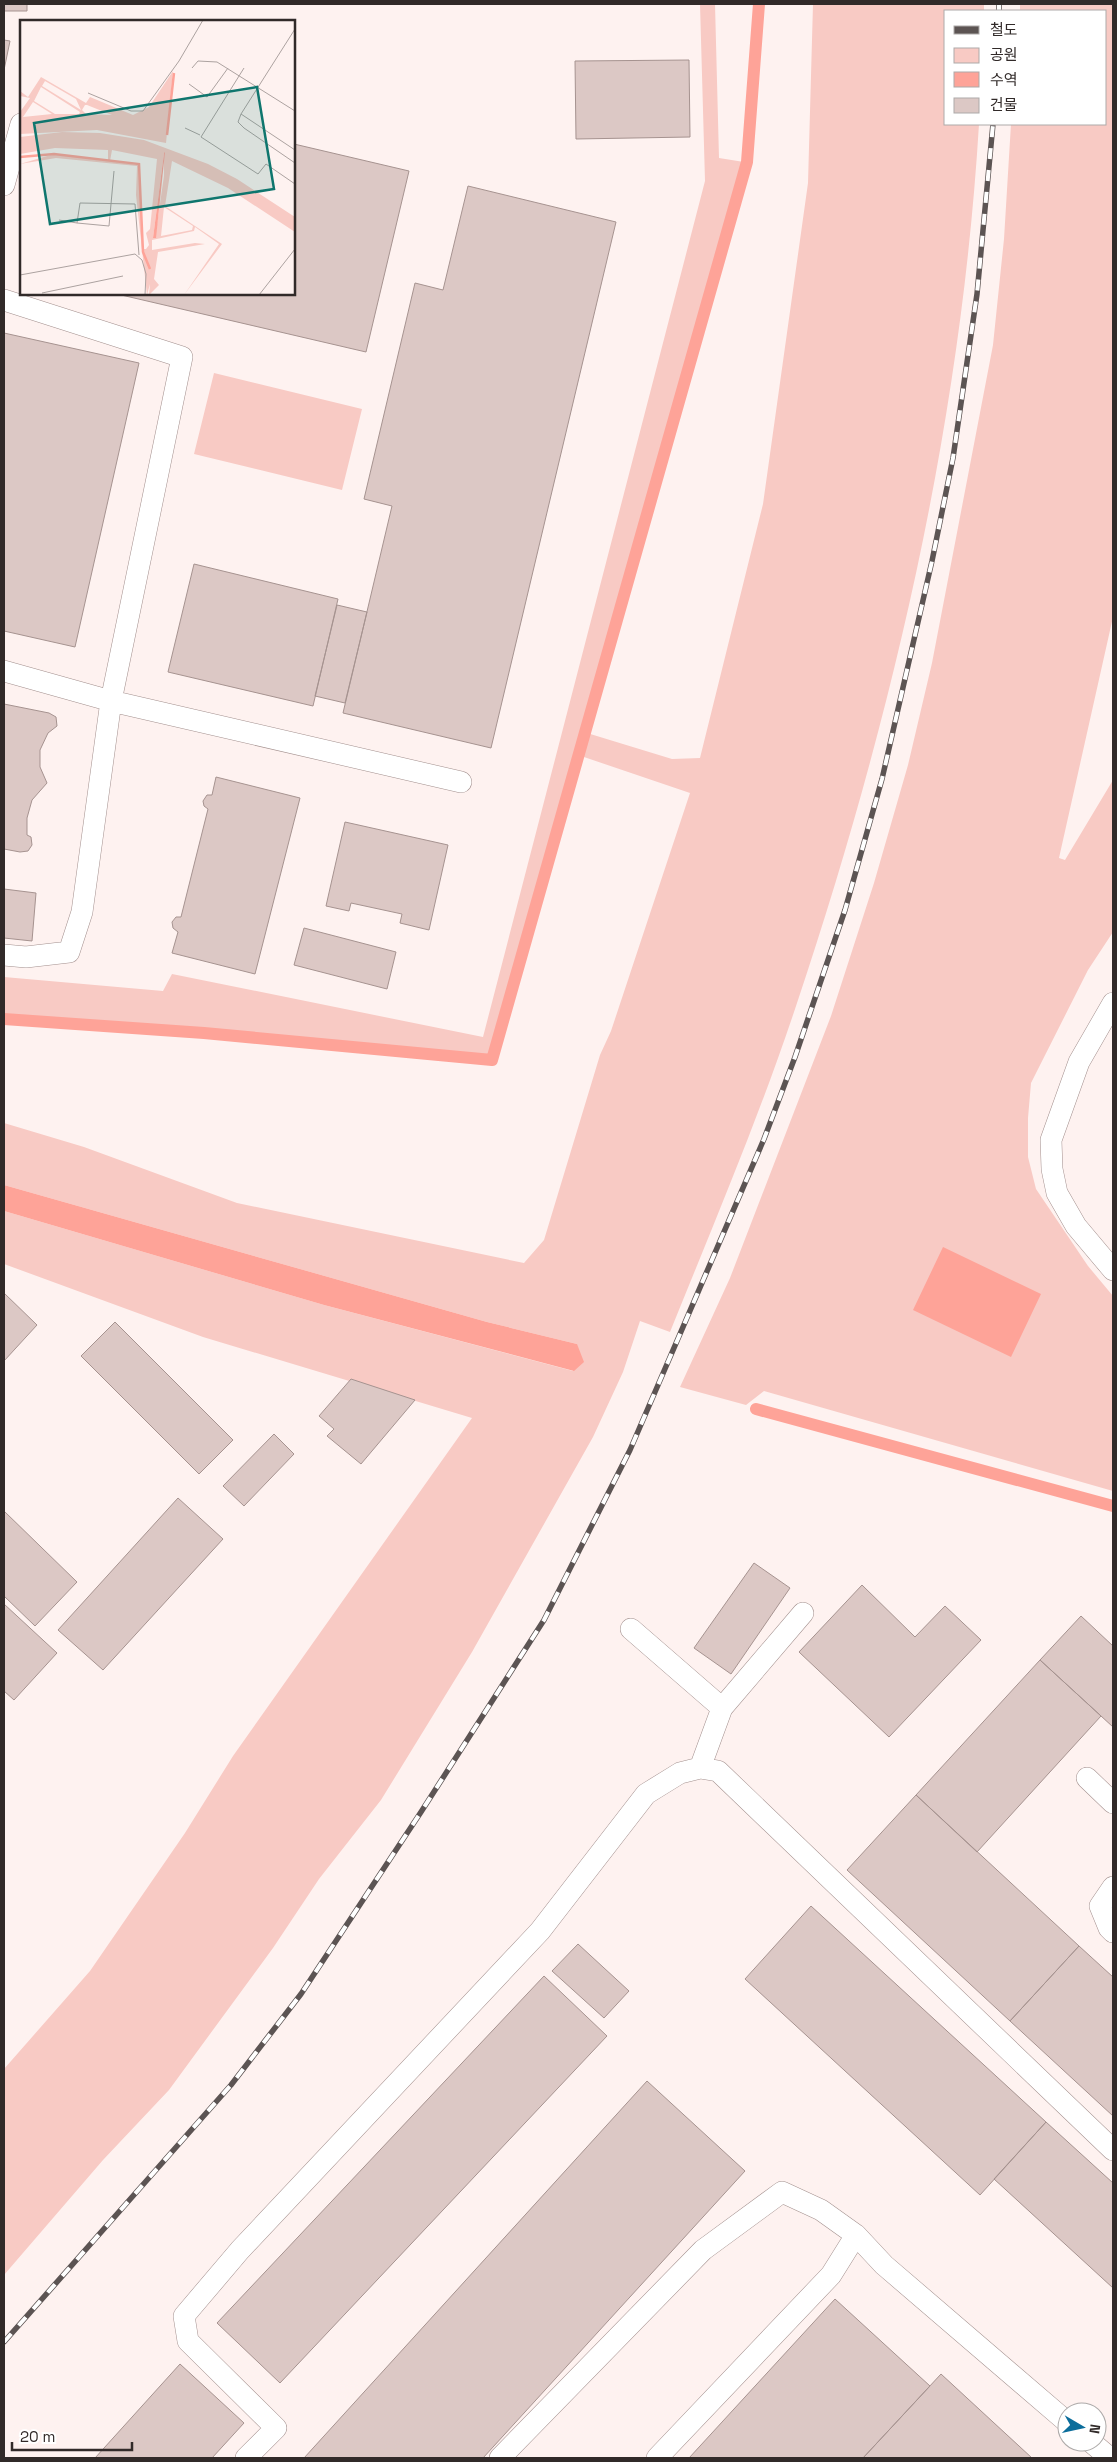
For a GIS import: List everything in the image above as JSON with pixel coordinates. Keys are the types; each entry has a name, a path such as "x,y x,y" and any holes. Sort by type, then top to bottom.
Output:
{"lane":[{"path":"4,185 20,128"},
{"path":"4,300 182,357 111,700 82,912 69,952 26,958 4,955"},
{"path":"4,670 111,700 461,782"},
{"path":"1113,1003 1079,1062 1051,1140 1052,1169 1057,1193 1076,1226 1113,1270"},
{"path":"700,1768 722,1708 803,1613"},
{"path":"631,1629 722,1708"},
{"path":"246,2458 276,2428 188,2342 184,2316 240,2250 540,1931 646,1794 680,1773 700,1768 718,1771 1113,2150"},
{"path":"1087,1778 1113,1803"},
{"path":"1113,1887 1100,1906 1109,1928 1113,1932"},
{"path":"500,2458 703,2250 782,2192 821,2210 856,2234 884,2265 1057,2413"},
{"path":"657,2458 831,2275 856,2234"}],"green space":[{"path":"700,4 715,4 719,158 744,162 490,1057 204,1030 4,1015 4,977 163,991 172,974 483,1037 705,181"},
{"path":"813,4 984,4 984,10 944,10 944,125 979,125 970,236 956,348 939,459 892,679 863,788 797,1003 768,1086 670,1332 640,1321 623,1372 593,1437 472,1652 381,1800 319,1879 273,1948 169,2090 103,2160 4,2275 4,2069 90,1971 185,1833 233,1756 472,1418 203,1337 4,1264 4,1211 324,1305 573,1371 577,1344 487,1322 4,1185 4,1123 84,1147 237,1203 524,1263 544,1240 600,1055 611,1031 690,793 581,756 587,733 672,759 700,758 763,504 808,183"},
{"path":"1020,4 1113,4 1113,617 1059,858 1065,860 1113,780 1113,932 1088,970 1031,1083 1028,1118 1028,1157 1036,1189 1088,1266 1113,1296 1113,1491 764,1391 746,1405 680,1387 730,1278 831,1016 874,883 908,765 932,663 993,345 1004,239 1011,125 1107,125 1107,10 1020,10"},
{"path":"214,373 362,409 342,490 194,454"}],"water":[{"path":"4,1185 487,1322 577,1344 584,1362 574,1371 324,1305 4,1211"},
{"path":"943,1247 1041,1294 1011,1357 913,1310"}],"building":[{"path":"4,4 27,4 27,11 4,11"},
{"path":"4,40 10,41 4,70"},
{"path":"689,60 690,137 576,139 575,61"},
{"path":"295,144 409,171 366,352 121,295 295,295"},
{"path":"468,186 616,222 491,748 343,713 392,506 364,499 415,283 443,290"},
{"path":"4,333 139,363 75,647 4,631"},
{"path":"194,564 338,599 313,706 168,672"},
{"path":"337,605 367,612 345,703 315,696"},
{"path":"4,704 49,713 56,717 57,726 48,733 40,750 40,767 47,783 32,800 27,818 27,835 31,837 32,845 28,851 20,852 4,849"},
{"path":"216,777 300,798 255,974 172,953 178,932 173,928 172,922 176,917 181,917 208,809 204,806 203,801 207,795 212,795"},
{"path":"345,822 448,845 429,930 400,923 402,914 351,903 349,911 326,906"},
{"path":"4,889 36,893 32,941 4,938"},
{"path":"304,928 396,952 387,989 294,965"},
{"path":"4,1293 37,1325 4,1361"},
{"path":"115,1322 233,1440 199,1474 81,1356"},
{"path":"351,1379 415,1400 361,1464 327,1436 334,1429 319,1416"},
{"path":"274,1434 294,1454 244,1506 223,1486"},
{"path":"178,1498 223,1539 103,1670 58,1630"},
{"path":"4,1511 77,1582 35,1626 4,1596"},
{"path":"754,1563 790,1588 731,1674 694,1648"},
{"path":"862,1585 915,1637 945,1606 981,1640 889,1737 799,1652"},
{"path":"4,1604 57,1653 14,1700 4,1691"},
{"path":"1081,1616 1113,1646 1113,1727 1040,1660"},
{"path":"1040,1660 1101,1716 977,1852 916,1795"},
{"path":"916,1795 1079,1946 1010,2021 847,1870"},
{"path":"811,1906 1046,2122 980,2195 745,1979"},
{"path":"578,1944 629,1991 604,2018 552,1971"},
{"path":"1079,1946 1113,1977 1113,2116 1010,2021"},
{"path":"544,1976 607,2036 280,2383 217,2323"},
{"path":"647,2081 745,2171 483,2458 304,2458"},
{"path":"1046,2122 1113,2183 1113,2288 994,2179"},
{"path":"835,2299 930,2386 863,2458 689,2458"},
{"path":"180,2364 244,2423 212,2458 95,2458"},
{"path":"941,2374 1032,2458 863,2458"}],"waterway":[{"path":"4,1019 204,1033 492,1060 747,162 759,4"},
{"path":"756,1409 1113,1506"}],"railway":[{"path":"999,4 999,10"},
{"path":"4,2342 231,2085 301,1994 544,1620 630,1450 764,1139 795,1057 845,910 882,779 932,561 953,458 977,294 993,125"}]}
